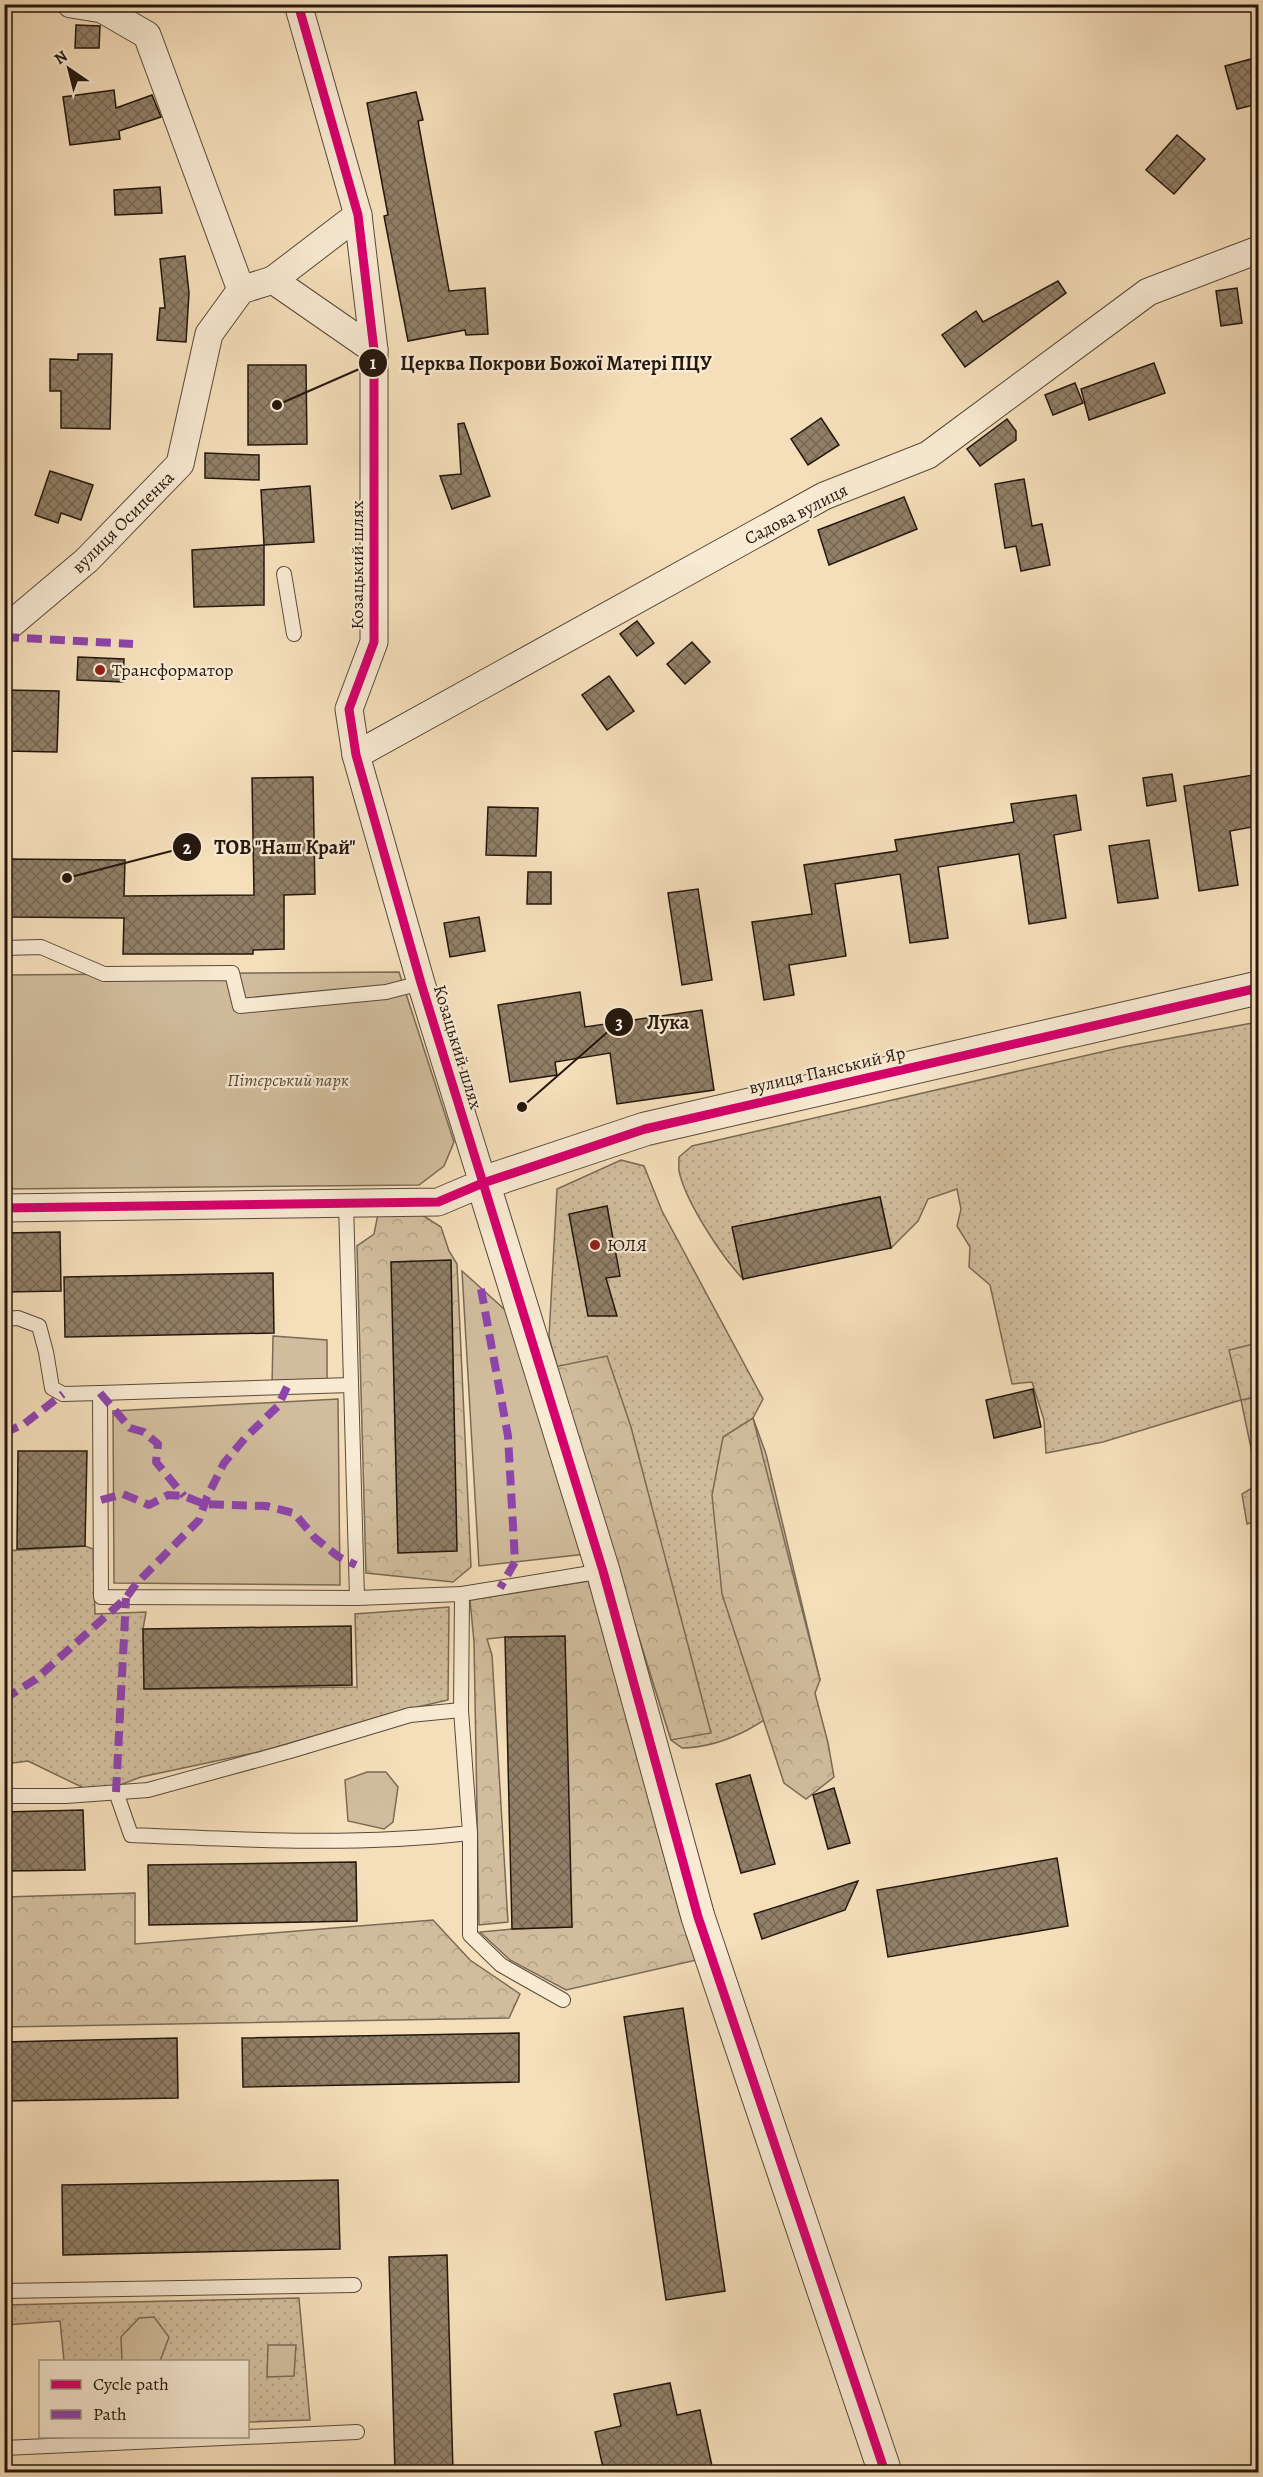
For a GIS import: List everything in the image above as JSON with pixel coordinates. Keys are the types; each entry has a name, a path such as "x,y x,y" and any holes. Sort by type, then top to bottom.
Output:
{"street":[{"path":"71,4 102,9 147,34 241,290 273,280 358,215"},
{"name":"Козацький шлях","path":"298,4 358,215 374,350 374,642 349,709 356,756 421,983 483,1183"},
{"name":"Садова вулиця","path":"356,756 824,496 928,455 1148,292 1258,250"},
{"path":"273,280 374,350"},
{"name":"вулиця Осипенка","path":"4,630 87,560 180,464 209,334 241,290"},
{"name":"вулиця Панський Яр","path":"483,1183 645,1129 1258,988"},
{"path":"4,1208 438,1202 483,1183 603,1571 698,1917 885,2472"}],"lane":[{"path":"284,574 294,634"},
{"path":"4,948 41,947 104,974 232,973 240,1006 386,992 421,983"},
{"path":"346,1203 357,1598"},
{"path":"4,1319 18,1318 39,1326 52,1388 63,1394 351,1384"},
{"path":"100,1393 101,1597 357,1598 462,1594 603,1571"},
{"path":"462,1594 461,1710 470,1833 470,1935 501,1965 563,2000"},
{"path":"4,1796 148,1790 411,1715 461,1710"},
{"path":"116,1792 131,1836 305,1842 421,1839 470,1833"},
{"path":"4,2291 354,2284"},
{"path":"249,2437 357,2432"},
{"path":"4,2448 225,2438"}],"green space":[{"name":"Пітєрський парк","path":"399,972 454,1142 444,1166 419,1185 5,1189 4,975"},
{"path":"1258,1022 1258,1482 1241,1400 1103,1442 1046,1453 1044,1420 1032,1382 1012,1384 990,1285 969,1267 970,1247 957,1226 961,1209 957,1189 928,1199 918,1221 891,1248 880,1197 733,1227 743,1279 725,1258 707,1230 690,1201 679,1173 679,1157 692,1146 1123,1047"},
{"path":"621,1160 644,1166 662,1211 763,1399 753,1418 766,1454 820,1680 756,1725 721,1741 702,1746 682,1748 671,1740 578,1442 549,1337 557,1189"},
{"path":"416,1211 441,1227 449,1251 457,1264 471,1567 453,1582 366,1573 357,1246 374,1234 378,1214"},
{"path":"462,1271 513,1317 586,1554 479,1566"},
{"path":"273,1336 327,1340 327,1385 272,1387"},
{"path":"1258,1343 1258,1397 1241,1400 1229,1350"},
{"path":"607,1356 631,1427 711,1733 671,1740 554,1367"},
{"path":"338,1399 340,1585 114,1583 113,1411"},
{"path":"753,1418 820,1680 815,1693 834,1777 806,1799 784,1783 722,1594 712,1495 723,1437"},
{"path":"1258,1484 1258,1520 1247,1524 1242,1494"},
{"path":"85,1546 93,1549 95,1614 146,1612 143,1629 144,1689 357,1687 355,1614 449,1607 448,1700 392,1713 263,1751 141,1777 96,1794 28,1761 5,1764 4,1551"},
{"path":"595,1580 701,1959 566,1990 510,1960 480,1932 572,1927 505,1637 487,1639 492,1655 508,1922 479,1925 474,1642 470,1600"},
{"path":"367,1772 386,1772 398,1787 393,1822 384,1829 348,1821 345,1780"},
{"path":"135,1893 135,1944 433,1920 470,1960 520,1994 509,2018 5,2027 5,1897"},
{"path":"299,2298 310,2420 249,2422 249,2360 64,2360 60,2321 5,2325 5,2305"},
{"path":"154,2317 169,2337 160,2360 122,2360 121,2337 139,2318"},
{"path":"268,2345 296,2345 294,2376 267,2377"}],"building":[{"path":"76,25 100,26 99,48 75,48"},
{"path":"1258,57 1258,104 1237,109 1225,66"},
{"path":"114,90 116,108 152,95 161,117 119,131 120,139 70,145 63,97"},
{"path":"416,92 423,120 418,121 449,291 485,288 488,334 466,335 465,330 408,341 384,216 388,215 367,103"},
{"path":"1177,135 1205,159 1174,194 1146,170"},
{"path":"160,187 162,213 115,215 114,190"},
{"path":"185,256 189,293 186,342 157,340 160,308 165,308 160,259"},
{"path":"1058,281 1066,293 965,367 942,335 976,311 983,322"},
{"path":"1237,288 1242,323 1221,326 1216,291"},
{"path":"78,354 112,354 110,429 61,428 61,391 50,391 50,359 78,360"},
{"path":"1154,363 1165,393 1089,420 1081,389"},
{"path":"248,365 306,365 307,444 248,445"},
{"path":"1075,383 1083,403 1053,415 1045,395"},
{"path":"821,418 839,445 808,465 791,439"},
{"path":"1007,419 1016,431 1016,440 980,466 967,449"},
{"path":"464,423 490,496 452,509 440,476 461,474 458,424"},
{"path":"205,453 259,455 259,480 205,478"},
{"path":"50,471 93,485 81,520 61,513 58,523 35,515"},
{"path":"1024,479 1032,526 1042,524 1050,565 1021,571 1016,546 1005,548 995,484"},
{"path":"310,486 314,542 264,545 261,490"},
{"path":"904,497 917,529 829,565 818,530"},
{"path":"264,545 264,605 194,607 192,550"},
{"path":"637,621 654,643 637,656 620,634"},
{"path":"692,642 710,662 685,684 667,664"},
{"name":"Трансформатор","path":"78,657 124,659 123,682 77,680"},
{"path":"609,676 634,711 607,730 582,695"},
{"path":"4,690 59,691 57,752 4,751"},
{"path":"1172,774 1176,801 1147,806 1143,778"},
{"path":"1253,775 1258,826 1230,831 1238,885 1199,891 1184,786"},
{"path":"313,777 315,894 284,895 284,949 253,950 253,954 123,954 124,918 10,917 10,910 4,911 4,859 125,860 124,896 254,895 252,778"},
{"path":"1076,795 1081,830 1054,835 1066,918 1029,924 1019,854 938,867 948,938 910,943 900,874 835,884 846,956 789,965 794,995 764,1000 752,922 812,914 804,865 897,851 895,840 1014,822 1011,804"},
{"path":"488,807 538,808 536,856 486,855"},
{"path":"1149,840 1158,898 1118,903 1109,846"},
{"path":"528,872 551,872 551,904 527,904"},
{"path":"698,889 712,980 682,985 668,893"},
{"path":"479,917 485,951 450,957 444,923"},
{"path":"580,992 585,1027 702,1010 714,1090 617,1104 610,1053 555,1062 557,1075 510,1082 498,1005"},
{"path":"880,1197 891,1248 743,1279 732,1227"},
{"name":"ЮЛЯ","path":"607,1206 620,1276 606,1278 617,1316 588,1316 569,1214"},
{"path":"60,1232 61,1291 4,1292 4,1233"},
{"path":"451,1260 457,1551 398,1553 391,1262"},
{"path":"273,1273 274,1333 65,1337 64,1277"},
{"path":"1033,1389 1041,1427 994,1438 986,1400"},
{"path":"18,1451 87,1451 85,1546 17,1549"},
{"path":"351,1626 352,1685 144,1689 143,1629"},
{"path":"565,1636 572,1927 512,1929 505,1637"},
{"path":"750,1775 775,1864 741,1873 716,1784"},
{"path":"834,1788 850,1843 828,1849 813,1795"},
{"path":"83,1810 85,1870 4,1871 4,1812"},
{"path":"1057,1858 1068,1926 888,1957 877,1890"},
{"path":"356,1862 357,1921 149,1925 148,1865"},
{"path":"858,1881 845,1910 762,1939 754,1914"},
{"path":"683,2008 725,2291 666,2300 624,2017"},
{"path":"519,2033 519,2082 243,2087 242,2038"},
{"path":"177,2038 178,2098 4,2101 4,2042"},
{"path":"338,2180 340,2249 63,2255 62,2185"},
{"path":"447,2255 453,2472 395,2472 389,2257"},
{"path":"670,2383 677,2415 700,2410 712,2466 682,2472 604,2472 595,2432 621,2426 614,2394"}],"marked path":[{"path":"4,637 133,644"},
{"path":"481,1289 508,1436 515,1562 500,1588"},
{"path":"4,1699 36,1679 126,1598 136,1584 199,1520 207,1497 224,1463 246,1437 278,1406 287,1387"},
{"path":"100,1393 130,1428 144,1432 158,1444 156,1462 184,1496"},
{"path":"4,1433 24,1424 63,1394"},
{"path":"101,1500 123,1494 149,1505 168,1495 184,1496 204,1504 266,1506 294,1513 315,1538 339,1557 356,1565"},
{"path":"116,1792 126,1598"}],"cycle path":[{"path":"4,1208 438,1202 483,1183 421,983 356,755 349,709 374,642 374,350 358,215 298,4"},
{"path":"885,2472 698,1917 603,1571 483,1183 645,1129 1258,988"}],"place":[{"name":"Церква Покрови Божої Матері ПЦУ","path":"277,405"},
{"name":"Трансформатор","path":"100,670"},
{"name":"ТОВ \"Наш Край\"","path":"67,878"},
{"name":"Лука","path":"522,1107"},
{"name":"ЮЛЯ","path":"595,1245"}]}
